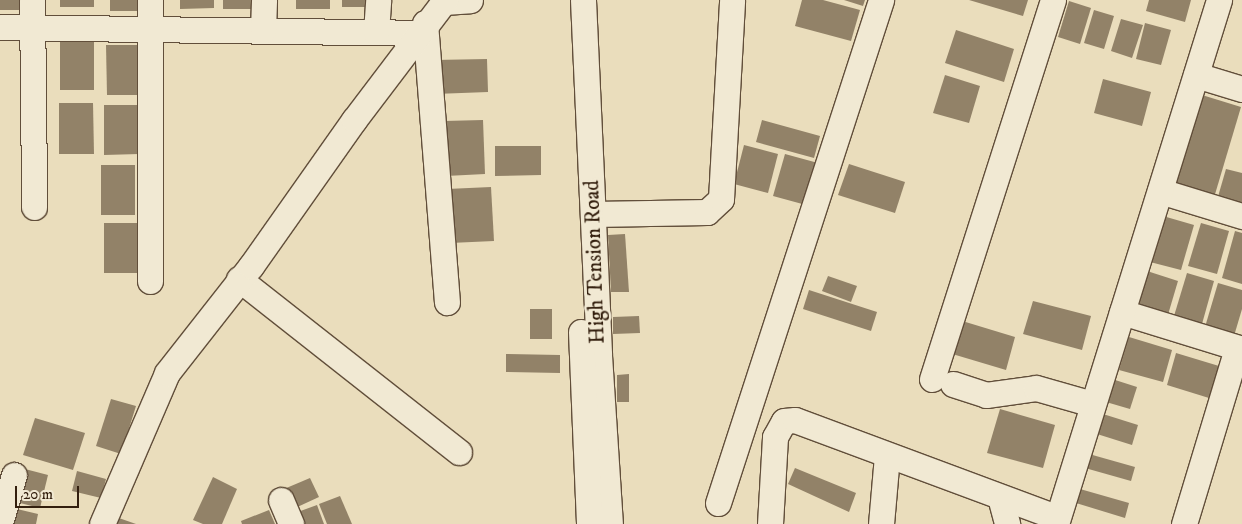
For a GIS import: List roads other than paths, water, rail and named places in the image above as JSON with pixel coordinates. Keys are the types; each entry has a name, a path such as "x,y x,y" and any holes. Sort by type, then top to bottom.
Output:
{"street":[{"path":"32,0 34,206"},
{"path":"150,0 150,281"},
{"path":"263,30 264,0"},
{"path":"376,32 378,0"},
{"path":"102,524 167,373 239,279 421,28 445,1 470,0"},
{"name":"High Tension Road","path":"568,0 589,524"},
{"name":"High Tension Road","path":"584,0 593,214 610,524"},
{"path":"593,214 707,212 721,199 732,0"},
{"path":"718,503 880,0"},
{"path":"1054,0 942,382 986,396 1036,388 1092,404"},
{"path":"770,524 775,437 784,421 795,420 1056,520 1219,0"},
{"path":"0,27 376,32 421,28"},
{"path":"421,28 447,302"},
{"path":"1196,75 1242,89"},
{"path":"1160,191 1242,216"},
{"path":"239,279 459,452"},
{"path":"1122,312 1240,348 1184,524"},
{"path":"881,524 887,455"},
{"path":"0,523 14,475"},
{"path":"1000,497 1007,524"},
{"path":"280,500 291,524"}]}
